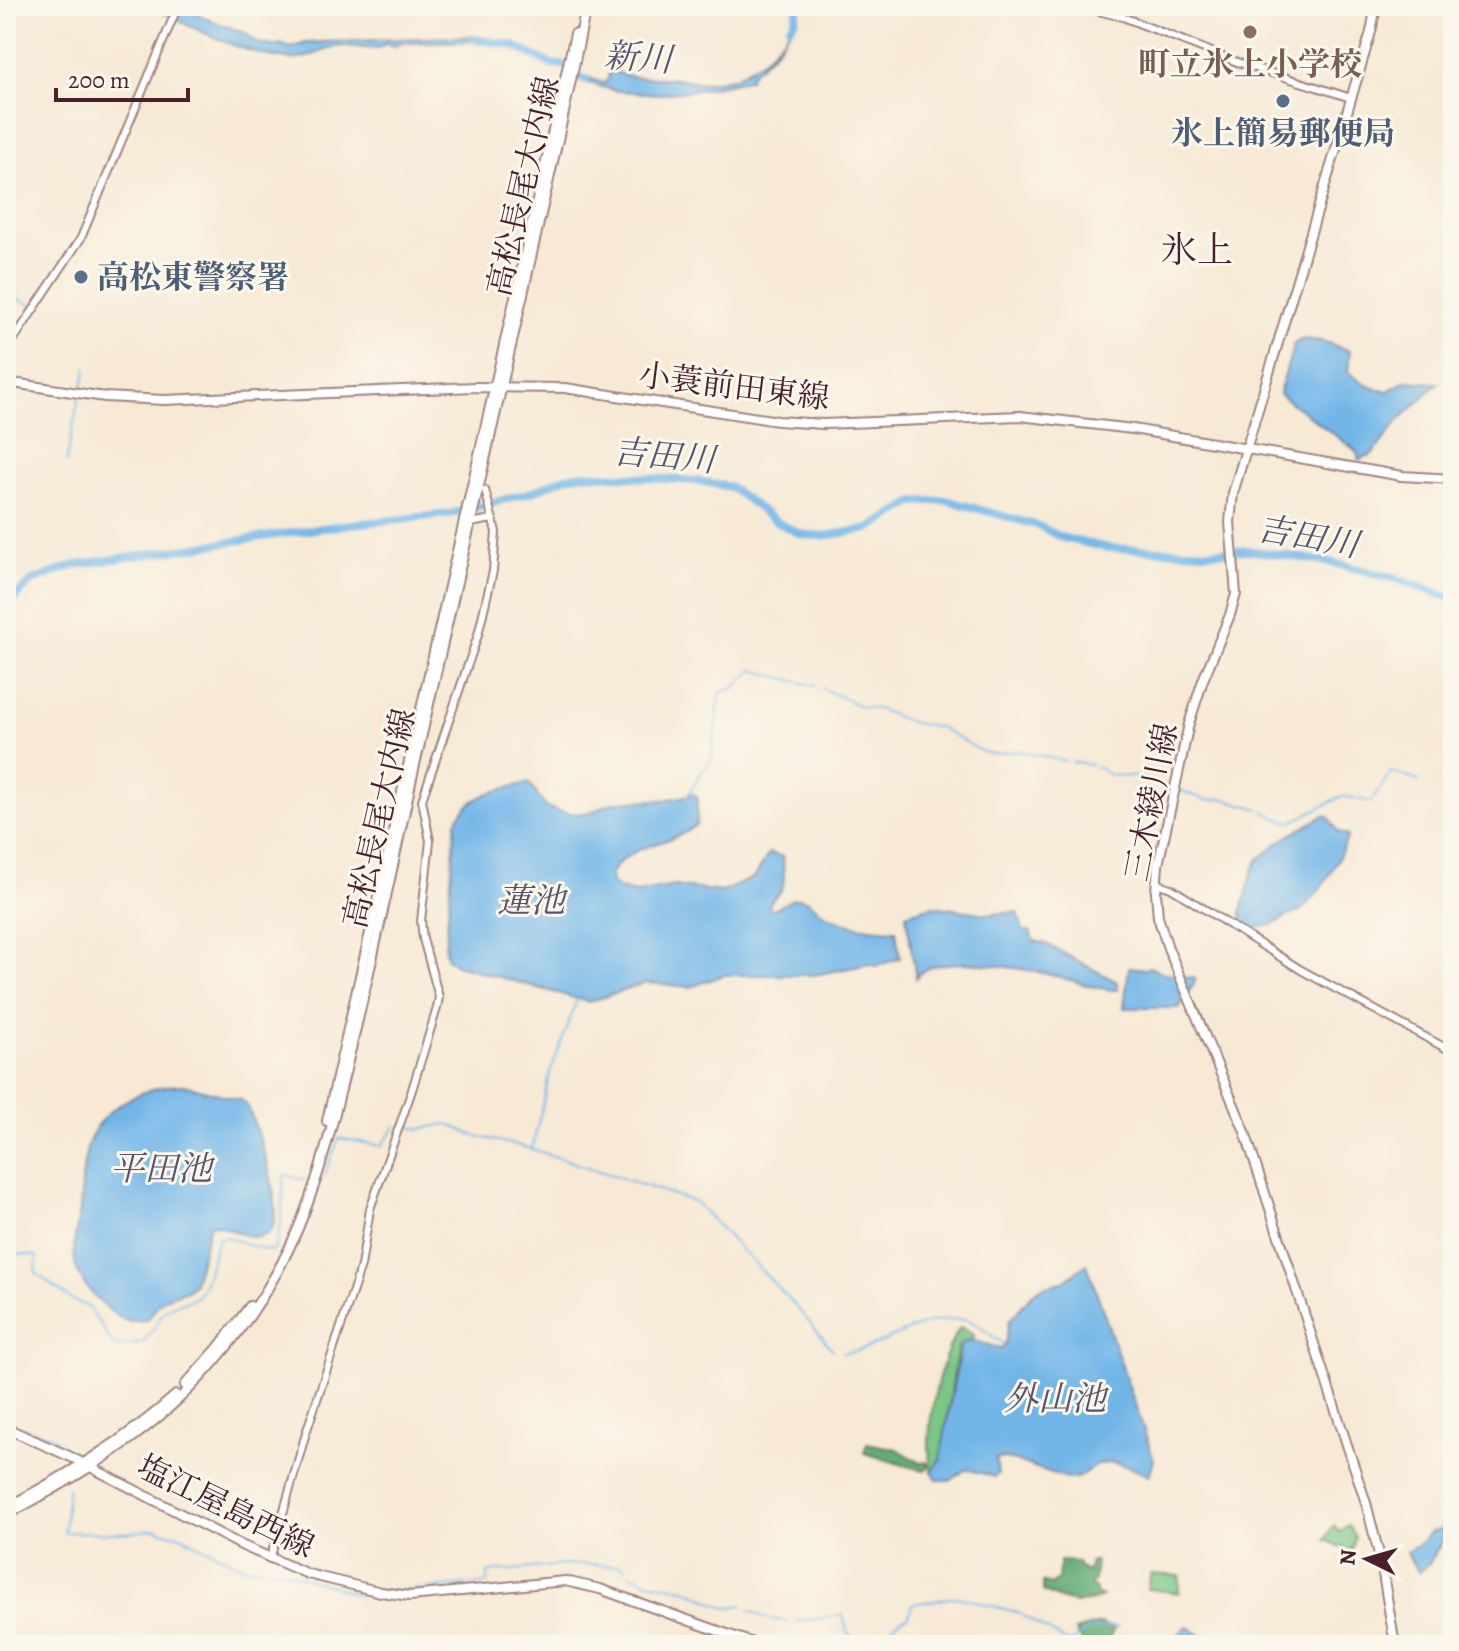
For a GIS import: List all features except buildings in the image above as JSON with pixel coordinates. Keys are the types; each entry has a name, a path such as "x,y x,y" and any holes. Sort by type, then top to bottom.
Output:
{"main road":[{"name":"高松長尾大内線","path":"6,1515 153,1423 181,1397 223,1353 279,1269 308,1203 326,1150 355,1034 469,521 480,494 499,386 583,6"},
{"name":"三木綾川線","path":"1376,6 1371,32 1231,505 1236,587 1233,606 1189,724 1156,883 1158,917 1177,971 1244,1129 1366,1503 1381,1562 1395,1645"},
{"name":"小蓑前田東線","path":"6,382 83,394 164,400 499,386 581,390 761,419 814,424 998,415 1058,419 1402,476 1453,479"},
{"name":"塩江屋島西線","path":"6,1428 88,1466 270,1559 308,1574 398,1595 429,1595 565,1581 600,1589 758,1645"},
{"name":"高松長尾大内線","path":"6,1508 88,1466"}],"street":[{"path":"6,351 81,238 178,6"},
{"path":"1076,6 1123,17 1237,62 1351,98"},
{"path":"270,1559 303,1442 361,1266 370,1209 437,1008 437,987 421,921 430,841 422,800 483,618 496,549 493,517 480,494"},
{"path":"469,521 493,517"},
{"path":"1156,883 1171,888 1301,970 1453,1052"}],"green space":[{"path":"961,1327 974,1335 974,1341 968,1340 958,1347 941,1457 932,1471 929,1439 934,1397 946,1356"},
{"path":"867,1443 897,1449 921,1463 927,1462 929,1466 925,1470 917,1469 864,1453"},
{"path":"1334,1525 1339,1532 1348,1525 1355,1537 1352,1551 1325,1540"},
{"path":"1060,1561 1077,1562 1079,1568 1088,1572 1091,1561 1096,1561 1094,1581 1090,1586 1102,1597 1072,1602 1043,1591 1043,1582 1051,1585 1058,1579"},
{"path":"1151,1574 1180,1576 1179,1593 1147,1589"},
{"path":"1100,1624 1114,1629 1105,1645 1083,1642 1075,1631"}],"water":[{"path":"152,6 185,6 207,19 245,33 258,43 281,44 290,48 306,43 474,36 484,38 484,41 385,44 373,48 340,46 304,58 282,58 223,41"},
{"path":"784,38 751,74 750,79 705,89 660,94 616,91 578,80 579,74 603,83 607,81 610,71 634,77 702,83 733,78 764,59"},
{"path":"1303,339 1322,341 1350,351 1348,372 1379,390 1388,391 1405,381 1438,383 1398,421 1370,456 1358,460 1354,449 1279,394 1294,344"},
{"name":"蓮池","path":"529,783 546,807 574,813 590,812 615,803 665,800 693,794 697,797 697,824 675,837 629,855 611,873 611,883 636,893 674,886 722,892 755,877 769,853 783,857 784,875 782,888 771,901 769,909 798,898 849,924 896,930 900,958 876,966 870,964 814,975 724,975 691,987 646,983 589,1002 456,965 447,958 445,950 456,822 477,799"},
{"path":"1328,816 1338,832 1348,836 1323,886 1297,913 1266,927 1244,927 1241,913 1258,860 1279,842"},
{"path":"932,906 988,914 1018,912 1023,931 1030,931 1034,941 1046,944 1117,982 1118,990 1027,970 970,963 936,966 924,970 916,978 906,914"},
{"path":"1129,967 1150,967 1160,972 1195,978 1195,982 1179,1008 1124,1008"},
{"name":"平田池","path":"184,1085 241,1100 247,1105 271,1177 275,1218 270,1231 258,1237 210,1224 191,1287 161,1301 147,1320 127,1321 98,1300 80,1277 75,1263 75,1240 87,1150 95,1129 115,1108 156,1088"},
{"name":"外山池","path":"1087,1264 1154,1460 1149,1476 1123,1465 1109,1463 1095,1466 1077,1478 1068,1478 1020,1462 996,1459 998,1474 995,1477 966,1469 950,1481 937,1479 932,1471 940,1460 961,1343 974,1341 1002,1349 1009,1321 1033,1293 1062,1282"},
{"path":"1449,1519 1438,1548 1419,1573 1406,1552 1431,1532 1441,1530 1444,1521"},
{"path":"1186,1626 1204,1637 1199,1645 1170,1645"}],"waterway":[{"name":"新川","path":"790,27 796,18 798,6"},
{"path":"1416,6 1422,10 1453,15"},
{"name":"新川","path":"474,39 512,45 551,64 563,65 586,80"},
{"path":"6,294 32,305"},
{"path":"81,390 87,369"},
{"path":"66,462 79,397"},
{"name":"吉田川","path":"6,614 19,593 32,581 75,565 343,525 450,514 584,474 698,481 730,487 777,522 807,535 823,536 868,529 914,502 946,500 1036,525 1063,538 1108,548 1209,552 1247,550 1329,562 1394,578 1453,599"},
{"path":"687,797 711,762 720,693 734,688 753,670 815,686"},
{"path":"822,688 860,706 913,723 939,727 983,752 1018,751 1065,761"},
{"path":"1072,762 1091,765"},
{"path":"1096,767 1110,775 1145,778 1170,788"},
{"path":"1264,811 1292,822 1342,796 1371,802 1391,772 1419,781"},
{"path":"1179,790 1206,800 1224,799 1259,809"},
{"path":"532,1149 550,1073 577,1000"},
{"path":"402,1126 421,1129 445,1124 472,1135 532,1149 695,1202 792,1302 833,1350"},
{"path":"324,1176 339,1138 381,1146 396,1126"},
{"path":"6,1253 37,1256 36,1273 72,1300 89,1307 114,1346 141,1344 167,1309 200,1293 218,1238 226,1237 269,1251 275,1249 281,1225 284,1175 305,1180"},
{"path":"842,1353 870,1347 921,1325 958,1319 972,1322 1004,1344"},
{"path":"6,1423 51,1436 63,1447"},
{"path":"68,1487 64,1532 125,1533 155,1529 181,1536 244,1567 281,1570 359,1595 385,1597"},
{"path":"400,1591 487,1583 488,1573 495,1571 577,1564 623,1565 625,1569"},
{"path":"631,1574 648,1582 685,1589 727,1608 742,1605"},
{"path":"884,1645 892,1628 908,1617 912,1604 956,1597 1016,1612 1066,1641 1072,1642 1093,1629 1118,1627"},
{"path":"749,1610 768,1619 787,1621"},
{"path":"794,1622 843,1615 847,1631 858,1645"},
{"path":"1121,1635 1122,1640"}],"railway":[{"path":"6,24 14,6"}],"place":[{"name":"町立氷上小学校","path":"1250,32"},
{"name":"氷上簡易郵便局","path":"1283,101"},
{"name":"高松東警察署","path":"81,277"}],"district":[{"name":"氷上","path":"1197,249"}]}
